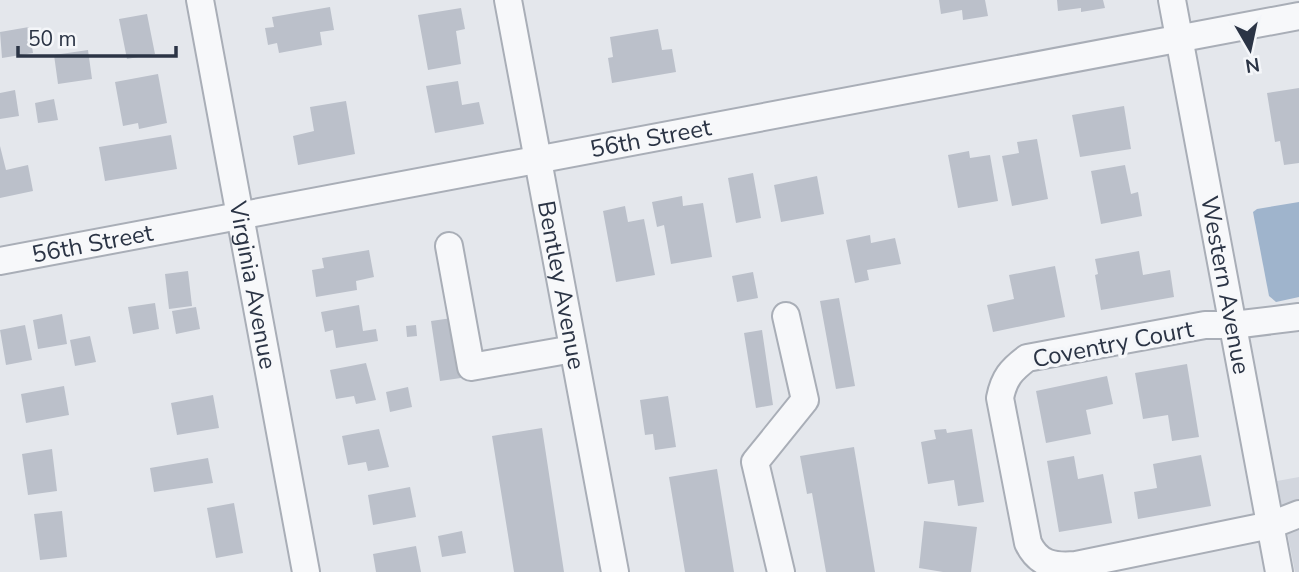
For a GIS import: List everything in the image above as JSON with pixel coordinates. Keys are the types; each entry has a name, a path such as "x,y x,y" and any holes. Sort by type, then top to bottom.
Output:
{"street":[{"name":"Virginia Avenue","path":"200,0 306,572"},
{"name":"Bentley Avenue","path":"508,0 615,572"},
{"name":"Western Avenue","path":"1172,0 1279,572"},
{"name":"56th Street","path":"0,261 1299,16"},
{"path":"449,246 471,367 573,349"},
{"path":"781,572 755,462 804,400 786,316"},
{"path":"1233,325 1299,317"},
{"name":"Coventry Court","path":"1233,325 1205,325 1027,358 1011,370 1003,383 1000,398 1013,473 1028,543 1033,554 1044,563 1058,566 1076,565 1271,525"},
{"path":"1271,525 1299,514"}],"shaded area":[{"path":"1299,477 1299,572 1295,572 1277,481"}],"water":[{"path":"1299,202 1299,297 1276,302 1269,296 1253,212"}],"building":[{"path":"939,0 985,0 988,16 963,20 962,10 941,14"},
{"path":"1057,0 1103,0 1105,8 1081,12 1081,8 1058,11"},
{"path":"330,7 334,30 320,32 322,45 279,53 277,43 268,45 265,28 274,27 272,17"},
{"path":"461,8 465,29 456,31 461,64 428,70 418,15"},
{"path":"147,14 155,54 127,59 119,19"},
{"path":"29,27 33,53 2,58 0,32"},
{"path":"658,29 662,50 672,49 676,72 612,83 608,58 613,57 610,37"},
{"path":"88,50 92,79 58,84 54,55"},
{"path":"158,74 167,123 139,129 138,123 123,126 115,82"},
{"path":"458,81 462,105 479,102 484,124 435,133 426,86"},
{"path":"1299,88 1299,163 1284,165 1280,141 1275,142 1267,93"},
{"path":"15,90 19,116 0,119 0,93"},
{"path":"54,99 58,120 38,123 35,103"},
{"path":"346,101 355,154 298,165 293,136 314,131 310,107"},
{"path":"1124,106 1131,149 1080,157 1072,115"},
{"path":"171,135 177,169 105,181 99,147"},
{"path":"1037,139 1048,199 1012,206 1002,156 1019,153 1017,142"},
{"path":"0,146 6,170 28,165 33,191 0,198"},
{"path":"969,151 970,158 990,155 998,201 958,208 948,155"},
{"path":"1125,165 1131,194 1138,192 1142,216 1101,224 1091,171"},
{"path":"753,173 761,218 736,223 728,178"},
{"path":"817,176 824,214 781,222 774,185"},
{"path":"682,196 683,206 703,203 712,257 671,264 664,225 657,227 652,202"},
{"path":"625,206 628,222 644,219 655,275 616,282 603,211"},
{"path":"870,235 871,243 895,238 901,264 867,270 869,280 855,283 846,240"},
{"path":"369,250 374,277 356,281 357,290 316,297 312,270 324,268 322,258"},
{"path":"1139,251 1143,275 1170,270 1174,297 1101,310 1095,259"},
{"path":"1055,266 1065,317 993,332 987,305 1014,299 1009,275"},
{"path":"188,271 192,306 169,309 165,274"},
{"path":"753,272 758,298 737,302 732,276"},
{"path":"839,298 855,386 836,389 820,301"},
{"path":"155,303 159,329 133,334 128,307"},
{"path":"359,305 363,331 376,329 378,341 336,348 333,330 325,332 321,312"},
{"path":"196,307 200,329 176,334 172,311"},
{"path":"62,314 67,344 38,349 33,320"},
{"path":"452,318 461,378 440,381 431,321"},
{"path":"25,325 32,360 6,365 0,330"},
{"path":"416,325 417,336 407,337 406,326"},
{"path":"762,330 773,405 756,408 744,333"},
{"path":"90,336 96,362 75,366 70,340"},
{"path":"366,363 376,400 356,404 354,396 336,399 330,370"},
{"path":"1187,364 1199,437 1172,441 1168,415 1143,419 1135,373"},
{"path":"1107,376 1113,404 1086,410 1091,434 1046,443 1036,391"},
{"path":"64,386 69,415 26,423 21,394"},
{"path":"408,387 412,407 390,412 386,392"},
{"path":"213,395 219,428 177,435 171,403"},
{"path":"668,396 676,447 655,450 653,434 645,435 640,400"},
{"path":"542,428 564,572 514,572 492,436"},
{"path":"379,429 389,467 368,471 366,462 348,465 342,436"},
{"path":"946,429 947,433 972,429 984,502 958,506 954,480 928,484 921,442 936,439 934,430"},
{"path":"854,447 875,572 826,572 812,493 807,494 800,456"},
{"path":"52,449 57,491 28,495 22,454"},
{"path":"1201,455 1211,506 1138,519 1134,492 1157,488 1153,464"},
{"path":"1074,456 1078,479 1103,474 1112,523 1059,532 1047,461"},
{"path":"208,458 213,483 154,492 150,468"},
{"path":"717,469 734,572 685,572 669,477"},
{"path":"410,487 416,517 373,525 368,495"},
{"path":"234,503 243,553 216,558 207,508"},
{"path":"62,511 67,557 40,560 34,514"},
{"path":"924,521 977,527 971,572 943,572 919,568"},
{"path":"462,531 466,553 442,557 438,536"},
{"path":"416,546 421,572 376,572 373,554"}]}
